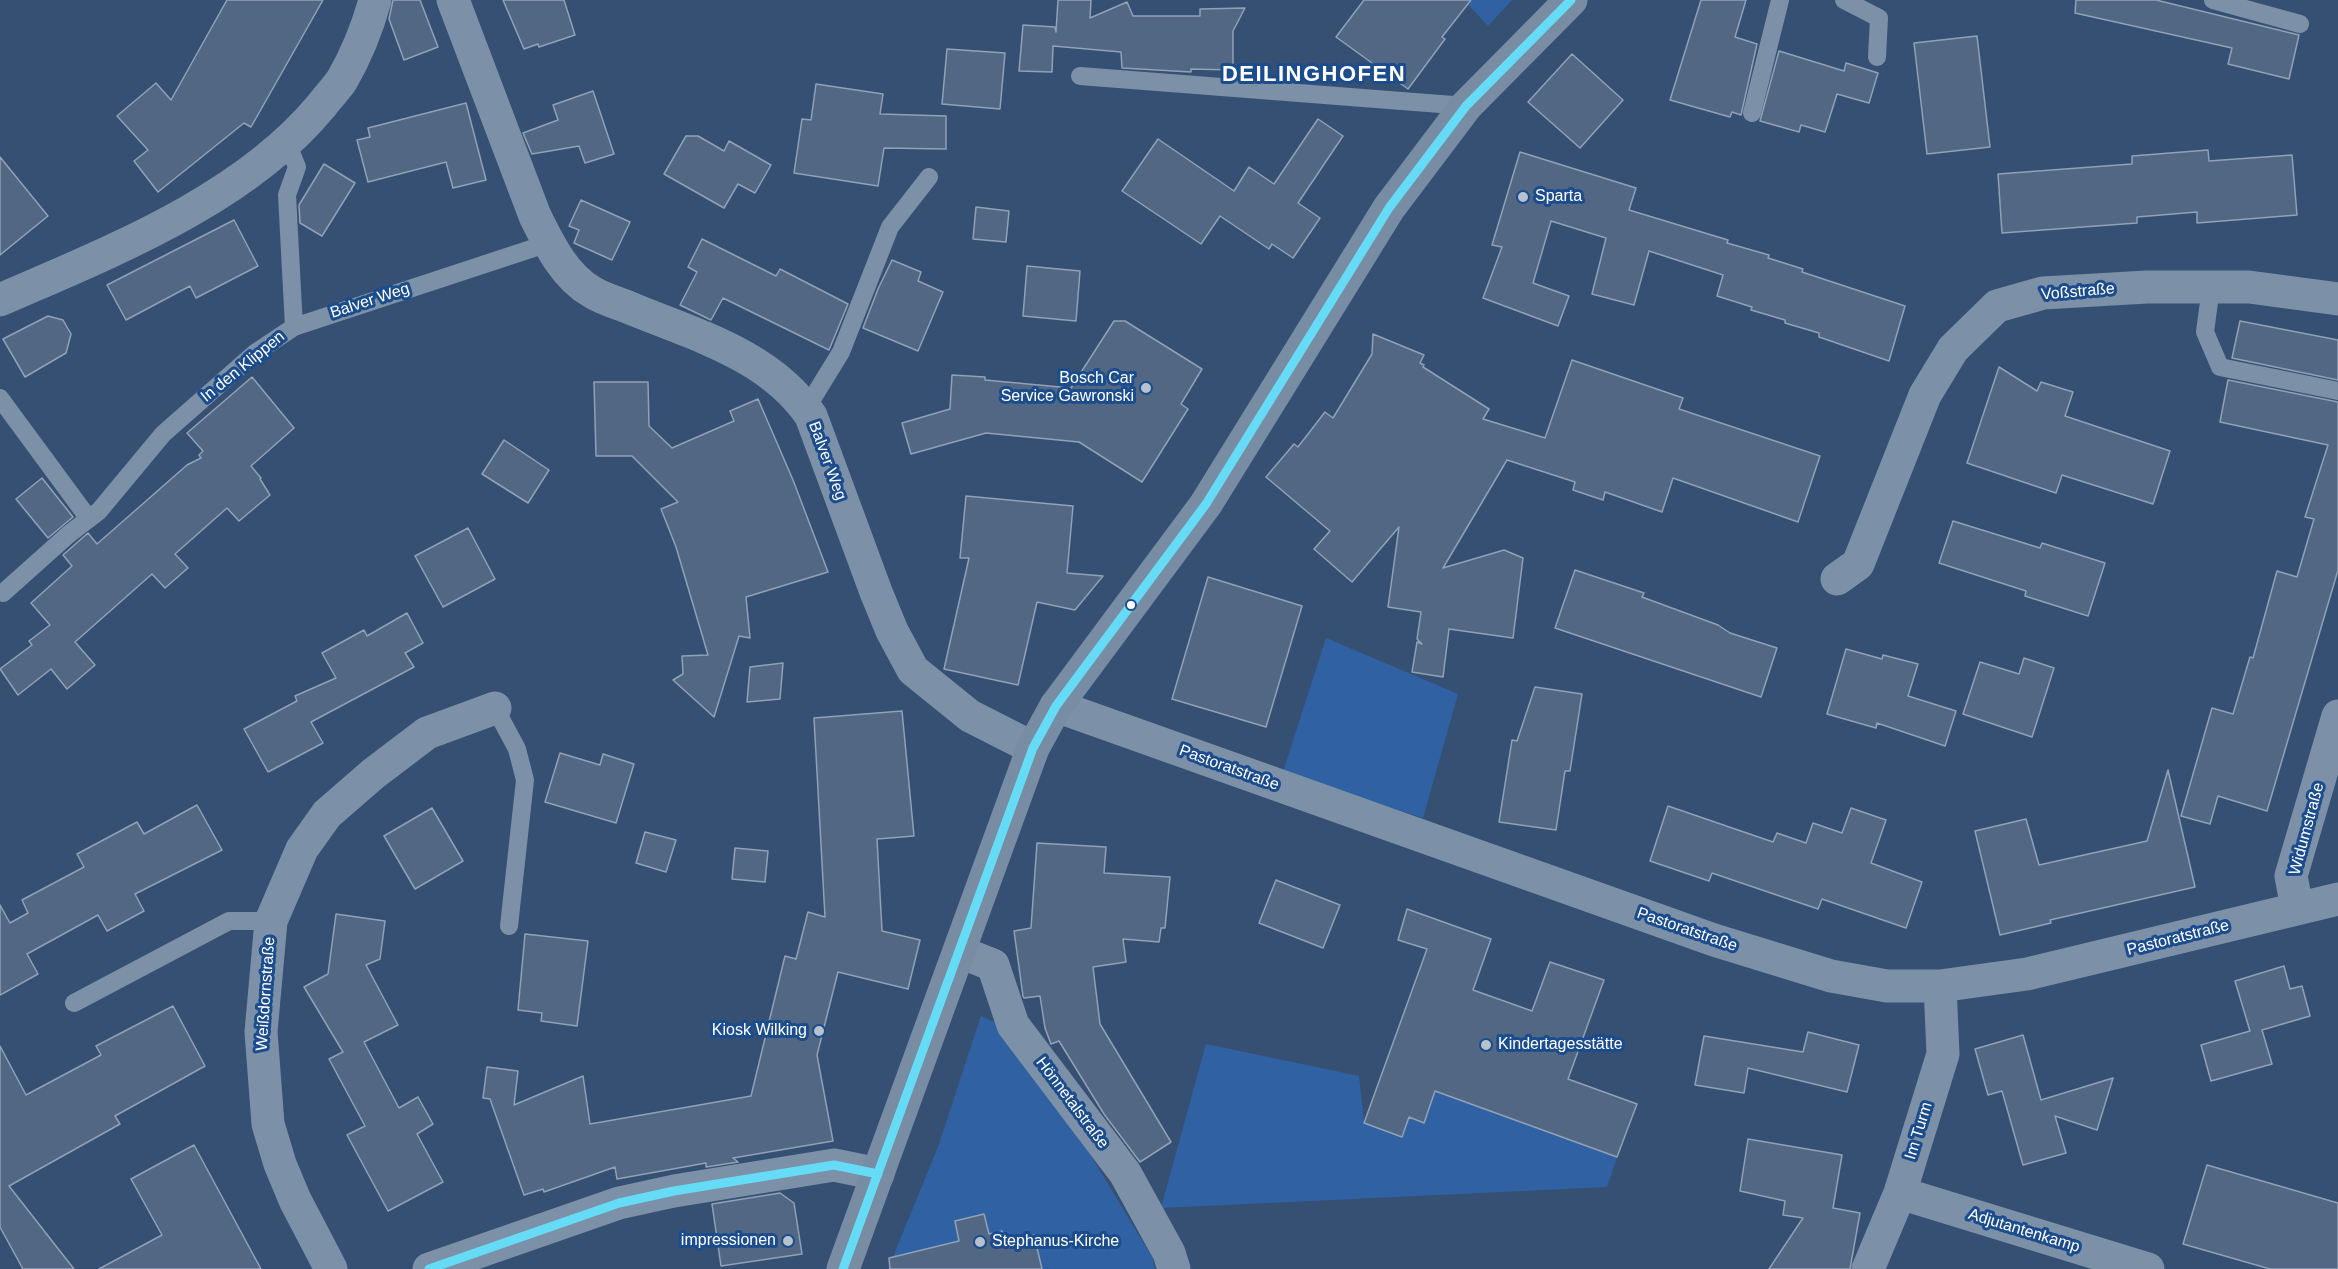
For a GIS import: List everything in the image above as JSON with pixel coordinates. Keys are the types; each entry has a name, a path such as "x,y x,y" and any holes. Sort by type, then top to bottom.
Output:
{"main road":[{"path":"843,1269 1033,748 1056,706 1206,504 1389,208 1466,106 1561,3"}],"street":[{"path":"0,300 128,244 191,209 250,172 300,132 341,82 365,35 375,0"},
{"name":"Balver Weg","path":"453,0 535,216 565,268 591,292 747,357 779,378 796,395 811,416 876,592 892,631 913,670 970,716 1033,748"},
{"name":"Voßstraße","path":"1837,579 1858,564 1931,386 1953,349 1997,306 2043,293 2147,287 2249,287 2337,292"},
{"name":"Pastoratstraße","path":"1056,706 1714,940 1831,976 1887,986 1940,986 2027,974 2338,899"},
{"name":"Weißdornstraße","path":"331,1269 280,1164 268,1124 261,1032 272,921 302,849 327,814 373,774 427,733 495,708"},
{"name":"Widumstraße","path":"2298,908 2291,876 2338,716"},
{"name":"Hönnetalstraße","path":"960,952 993,965 1013,1025 1125,1173 1169,1253 1174,1269"},
{"name":"Im Turm","path":"1868,1269 1900,1193 1943,1054 1940,986"},
{"path":"429,1269 619,1203 652,1196 834,1165 878,1174"},
{"name":"Adjutantenkamp","path":"1900,1193 2148,1269"}],"lane":[{"path":"1752,113 1779,0"},
{"path":"1844,0 1879,18 1876,57"},
{"path":"2213,0 2300,24"},
{"path":"1080,76 1466,106"},
{"name":"In den Klippen","path":"3,593 99,511 163,434 255,353 294,327 287,195 297,167 287,142"},
{"path":"806,409 842,352 890,227 929,177"},
{"name":"Balver Weg","path":"294,327 549,243"},
{"path":"2211,287 2205,332 2220,367 2338,391"},
{"path":"0,398 88,519"},
{"path":"495,708 518,749 525,780 509,926"},
{"name":"Weißdornstraße","path":"74,1003 229,921 272,921"}],"shaded area":[{"path":"1464,0 1512,0 1488,26"},
{"path":"1326,638 1458,694 1423,818 1283,772"},
{"path":"981,1016 999,1024 1067,1116 1152,1257 1155,1269 888,1269 938,1147"},
{"path":"1206,1044 1359,1076 1364,1123 1401,1136 1409,1117 1424,1123 1435,1091 1617,1157 1607,1187 1161,1208"}],"building":[{"path":"227,0 323,0 251,127 244,123 158,192 134,161 148,150 117,116 156,83 171,100"},
{"path":"393,0 420,0 438,47 404,60 389,19"},
{"path":"503,0 564,0 575,35 539,47 538,44 524,49"},
{"path":"1058,0 1091,0 1090,18 1127,2 1133,16 1200,16 1200,9 1245,8 1233,31 1233,70 1191,69 1191,72 1122,68 1121,52 1053,46 1052,72 1019,71 1023,25 1055,27 1056,32"},
{"path":"1364,0 1471,0 1442,37 1445,39 1408,89 1336,37"},
{"path":"1701,0 1746,0 1735,37 1757,44 1741,115 1732,112 1730,117 1670,100"},
{"path":"2076,0 2156,0 2299,35 2289,79 2228,64 2232,48 2075,13"},
{"path":"1977,36 1990,147 1927,154 1914,43"},
{"path":"947,49 1005,53 1000,109 942,104"},
{"path":"1779,51 1844,71 1846,63 1878,73 1869,103 1837,94 1825,132 1801,125 1799,132 1760,121"},
{"path":"1572,54 1623,100 1580,148 1528,102"},
{"path":"816,84 883,94 880,114 946,116 946,149 884,148 878,186 794,173 802,119 811,120"},
{"path":"593,91 614,154 585,163 579,146 532,154 523,133 558,120 553,105"},
{"path":"466,103 486,180 453,188 446,162 368,182 357,140 370,137 368,128"},
{"path":"1318,119 1343,136 1298,203 1320,218 1293,258 1272,244 1269,249 1220,216 1201,244 1122,191 1158,139 1234,191 1249,167 1274,184"},
{"path":"686,136 698,136 724,151 729,141 771,165 755,193 738,184 724,208 664,174"},
{"path":"2208,150 2209,161 2292,155 2297,215 2197,223 2197,212 2137,217 2137,223 2002,233 1998,174 2132,164 2132,156"},
{"path":"1520,152 1636,188 1629,210 1728,240 1727,243 1769,255 1768,258 1803,269 1802,272 1905,306 1889,361 1819,337 1819,333 1785,323 1785,320 1751,310 1752,307 1717,296 1723,275 1649,251 1634,305 1592,294 1606,238 1551,221 1533,283 1569,296 1558,326 1483,298 1502,247 1492,245"},
{"path":"0,157 48,216 0,255"},
{"path":"324,164 355,183 322,236 300,223 299,205"},
{"path":"581,200 630,222 612,260 574,243 579,230 569,226"},
{"path":"976,207 1009,211 1006,242 973,239"},
{"path":"234,220 258,266 196,298 190,286 126,320 107,285"},
{"path":"702,239 776,276 780,269 848,304 829,350 723,298 711,320 680,305 697,272 688,267"},
{"path":"892,260 921,272 918,281 943,292 918,351 863,328"},
{"path":"1027,266 1080,271 1076,321 1023,316"},
{"path":"48,316 63,320 71,334 66,353 25,377 3,339"},
{"path":"1114,321 1125,321 1202,369 1181,404 1188,409 1142,482 1079,442 986,433 911,454 902,423 950,409 952,375 1071,388"},
{"path":"2240,321 2338,340 2338,380 2232,358"},
{"path":"1373,334 1424,355 1420,363 1424,365 1423,367 1489,409 1483,419 1545,438 1572,360 1683,398 1679,409 1820,456 1798,522 1673,478 1662,512 1605,492 1603,500 1573,490 1575,482 1507,460 1443,568 1504,550 1523,558 1513,638 1449,629 1443,677 1412,672 1417,642 1422,644 1417,639 1421,612 1388,607 1399,527 1352,582 1314,549 1330,531 1266,477 1294,444 1298,447 1325,412 1333,418 1372,354"},
{"path":"1999,367 2037,391 2041,382 2073,392 2065,416 2170,451 2153,504 2062,475 2056,493 1967,463"},
{"path":"252,377 294,428 251,466 270,495 239,521 227,508 175,554 188,568 165,588 152,574 75,642 95,665 67,689 51,669 18,695 0,669 32,645 29,641 50,625 31,603 72,566 63,555 88,533 97,544 187,465 201,458 199,455 203,451 187,433"},
{"path":"2228,380 2338,402 2338,570 2267,811 2218,796 2210,824 2181,816 2212,708 2233,714 2250,657 2253,658 2277,571 2297,577 2314,519 2305,517 2328,445 2220,422"},
{"path":"594,382 648,382 649,426 672,448 734,421 730,411 758,399 793,480 828,572 746,597 750,638 739,636 714,717 673,680 683,674 682,656 708,655 676,547 661,509 678,502 632,456 596,456"},
{"path":"504,440 549,470 528,503 482,474"},
{"path":"42,478 73,517 48,538 16,499"},
{"path":"966,496 1073,506 1067,573 1103,576 1075,610 1037,602 1018,685 944,669 969,558 960,558"},
{"path":"1953,521 2040,548 2042,543 2105,563 2088,616 2025,596 2026,591 1939,563"},
{"path":"468,528 495,579 443,607 415,556"},
{"path":"1575,570 1644,593 1642,597 1718,625 1730,633 1777,648 1761,697 1555,628"},
{"path":"1208,577 1302,606 1266,727 1172,699"},
{"path":"407,613 423,643 405,653 414,667 311,722 323,743 268,772 244,729 297,701 295,696 336,678 322,653 364,630 367,636"},
{"path":"1846,649 1882,659 1883,655 1918,664 1908,696 1956,711 1945,746 1877,723 1876,728 1827,714"},
{"path":"2024,658 2054,668 2032,737 1963,714 1980,662 2019,674"},
{"path":"783,663 780,699 747,702 750,667"},
{"path":"1535,687 1582,694 1570,771 1565,771 1556,830 1499,822 1512,740 1517,741"},
{"path":"902,711 914,836 877,839 882,931 920,940 908,989 838,972 817,1055 833,1141 733,1158 738,1162 706,1167 706,1163 617,1179 615,1167 544,1192 543,1189 524,1195 490,1099 483,1098 487,1067 518,1071 514,1105 583,1076 590,1124 751,1096 785,956 796,959 808,912 825,917 814,718"},
{"path":"560,753 600,765 603,754 634,764 616,823 545,802"},
{"path":"2168,770 2195,887 2050,920 2051,923 2000,935 1975,831 2026,819 2039,865 2147,841"},
{"path":"197,805 222,850 135,894 144,911 107,931 98,915 27,954 38,974 0,995 0,905 10,923 28,913 22,900 84,867 77,854 137,822 144,834"},
{"path":"1668,806 1773,842 1777,833 1806,843 1813,823 1842,833 1851,808 1886,820 1871,863 1922,882 1906,928 1822,899 1818,909 1712,873 1709,881 1650,861"},
{"path":"432,808 463,861 415,889 384,836"},
{"path":"645,832 676,840 666,872 636,863"},
{"path":"1037,843 1106,847 1104,873 1170,877 1165,928 1161,928 1159,942 1123,939 1126,962 1093,967 1100,1024 1171,1142 1140,1162 1104,1114 1059,1041 1051,1044 1045,1028 1040,996 1024,998 1023,996 1014,931 1031,928"},
{"path":"735,848 768,851 765,882 732,879"},
{"path":"1276,880 1340,905 1323,948 1259,923"},
{"name":"Kindertagesstätte","path":"1407,909 1491,939 1473,990 1532,1011 1550,962 1604,980 1568,1079 1637,1104 1617,1157 1435,1091 1424,1123 1409,1117 1402,1137 1364,1123 1427,949 1398,940"},
{"path":"336,914 385,921 380,959 366,965 398,1025 364,1042 399,1108 418,1097 433,1124 417,1134 443,1182 388,1211 347,1135 365,1126 329,1059 343,1052 304,987 328,974"},
{"path":"525,934 588,941 577,1026 541,1021 542,1013 518,1010"},
{"path":"2284,966 2290,989 2302,986 2310,1016 2262,1030 2272,1064 2211,1081 2201,1045 2250,1031 2235,981"},
{"path":"173,1006 205,1066 115,1116 120,1124 9,1186 74,1269 23,1269 0,1227 0,1046 26,1095 101,1055 96,1046"},
{"path":"1808,1032 1859,1045 1847,1092 1748,1068 1744,1093 1695,1085 1704,1036 1803,1052"},
{"path":"2023,1035 2041,1100 2113,1078 2097,1130 2055,1116 2066,1153 2023,1165 2002,1091 1988,1095 1975,1049"},
{"path":"1748,1139 1842,1155 1833,1208 1860,1213 1850,1269 1769,1269 1803,1218 1783,1215 1785,1201 1740,1191"},
{"path":"194,1145 261,1269 99,1269 162,1235 131,1179"},
{"path":"2207,1165 2338,1203 2338,1269 2270,1269 2183,1244"},
{"path":"780,1193 794,1203 802,1254 721,1266 712,1204"},
{"name":"Stephanus-Kirche","path":"984,1214 989,1234 1002,1231 1005,1243 1034,1235 1042,1269 890,1269 889,1258 959,1241 955,1221"}],"transit line":[{"path":"843,1269 1033,748 1056,706 1206,504 1389,208 1466,106 1571,0"},
{"path":"429,1269 619,1203 674,1191 834,1165 878,1174"}],"place":[{"name":"Sparta","path":"1523,197"},
{"name":"Bosch Car Service Gawronski","path":"1146,388"},
{"name":"Kiosk Wilking","path":"819,1031"},
{"name":"Kindertagesstätte","path":"1486,1045"},
{"name":"impressionen","path":"788,1241"},
{"name":"Stephanus-Kirche","path":"980,1242"}],"district":[{"name":"DEILINGHOFEN","path":"1314,75"}]}
